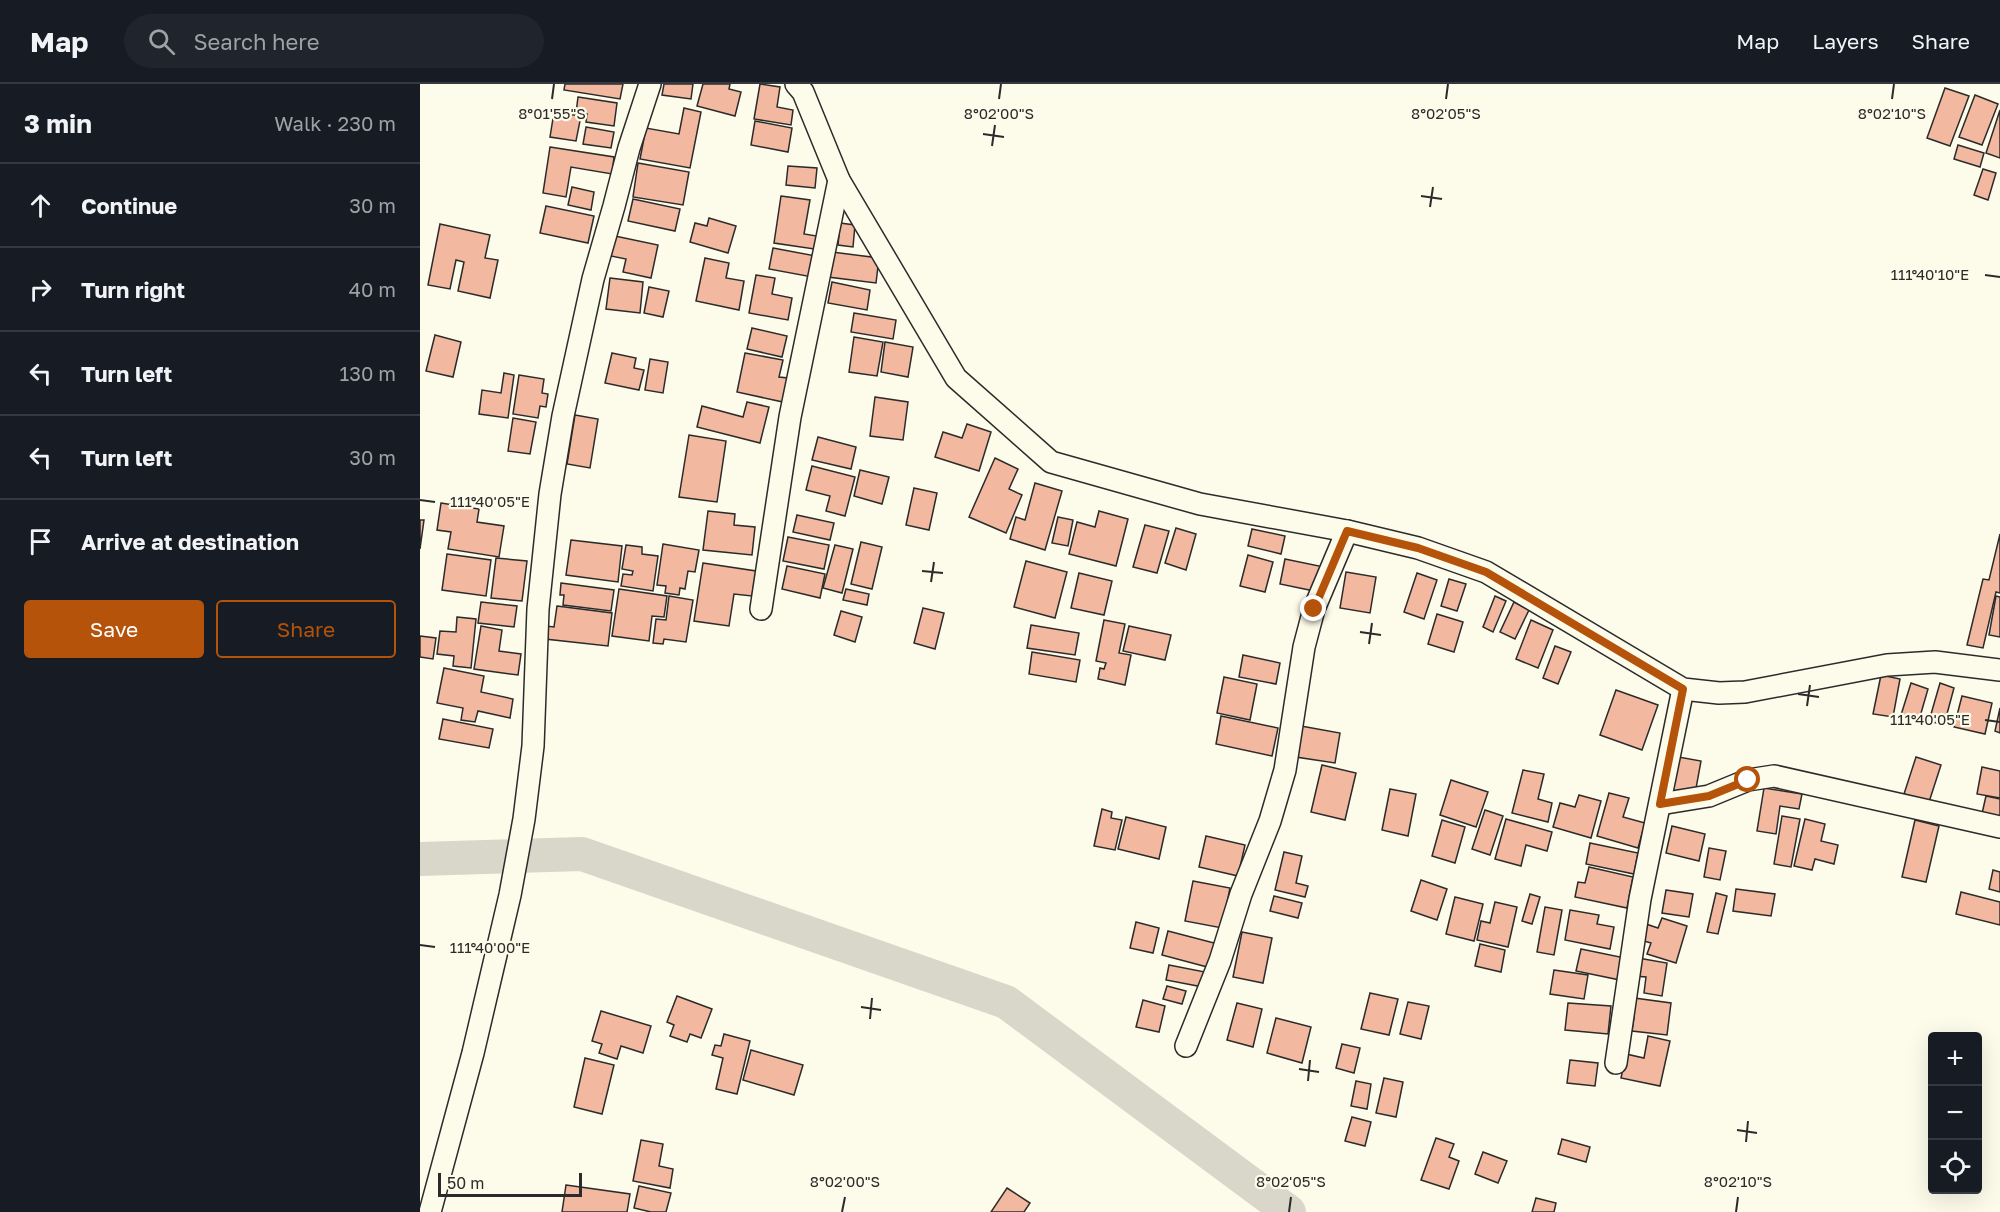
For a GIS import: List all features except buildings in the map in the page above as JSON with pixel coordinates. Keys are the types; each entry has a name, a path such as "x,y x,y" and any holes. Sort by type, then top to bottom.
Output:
{"street":[{"path":"430,1212 473,1053 510,895 524,819 533,746 538,609 550,494 563,416 593,279 628,148 650,84"},
{"path":"796,84 803,92 839,180 956,378 1051,462 1200,504 1347,531 1418,548 1486,572 1683,689 1719,693 1745,692 1887,665 1935,662 2000,670"},
{"path":"760,609 790,417 839,180"},
{"path":"1186,1046 1220,961 1241,894 1270,821 1285,770 1304,646 1314,609 1347,531"},
{"path":"1616,1062 1640,899 1683,689"},
{"path":"1660,804 1709,796 1748,780 1774,776 2000,827"}],"waterway":[{"path":"420,859 582,854 1006,1002 1289,1212"}],"route":[{"path":"1314,609 1347,531 1418,548 1486,572 1683,689 1660,804 1709,796 1748,780"}]}
